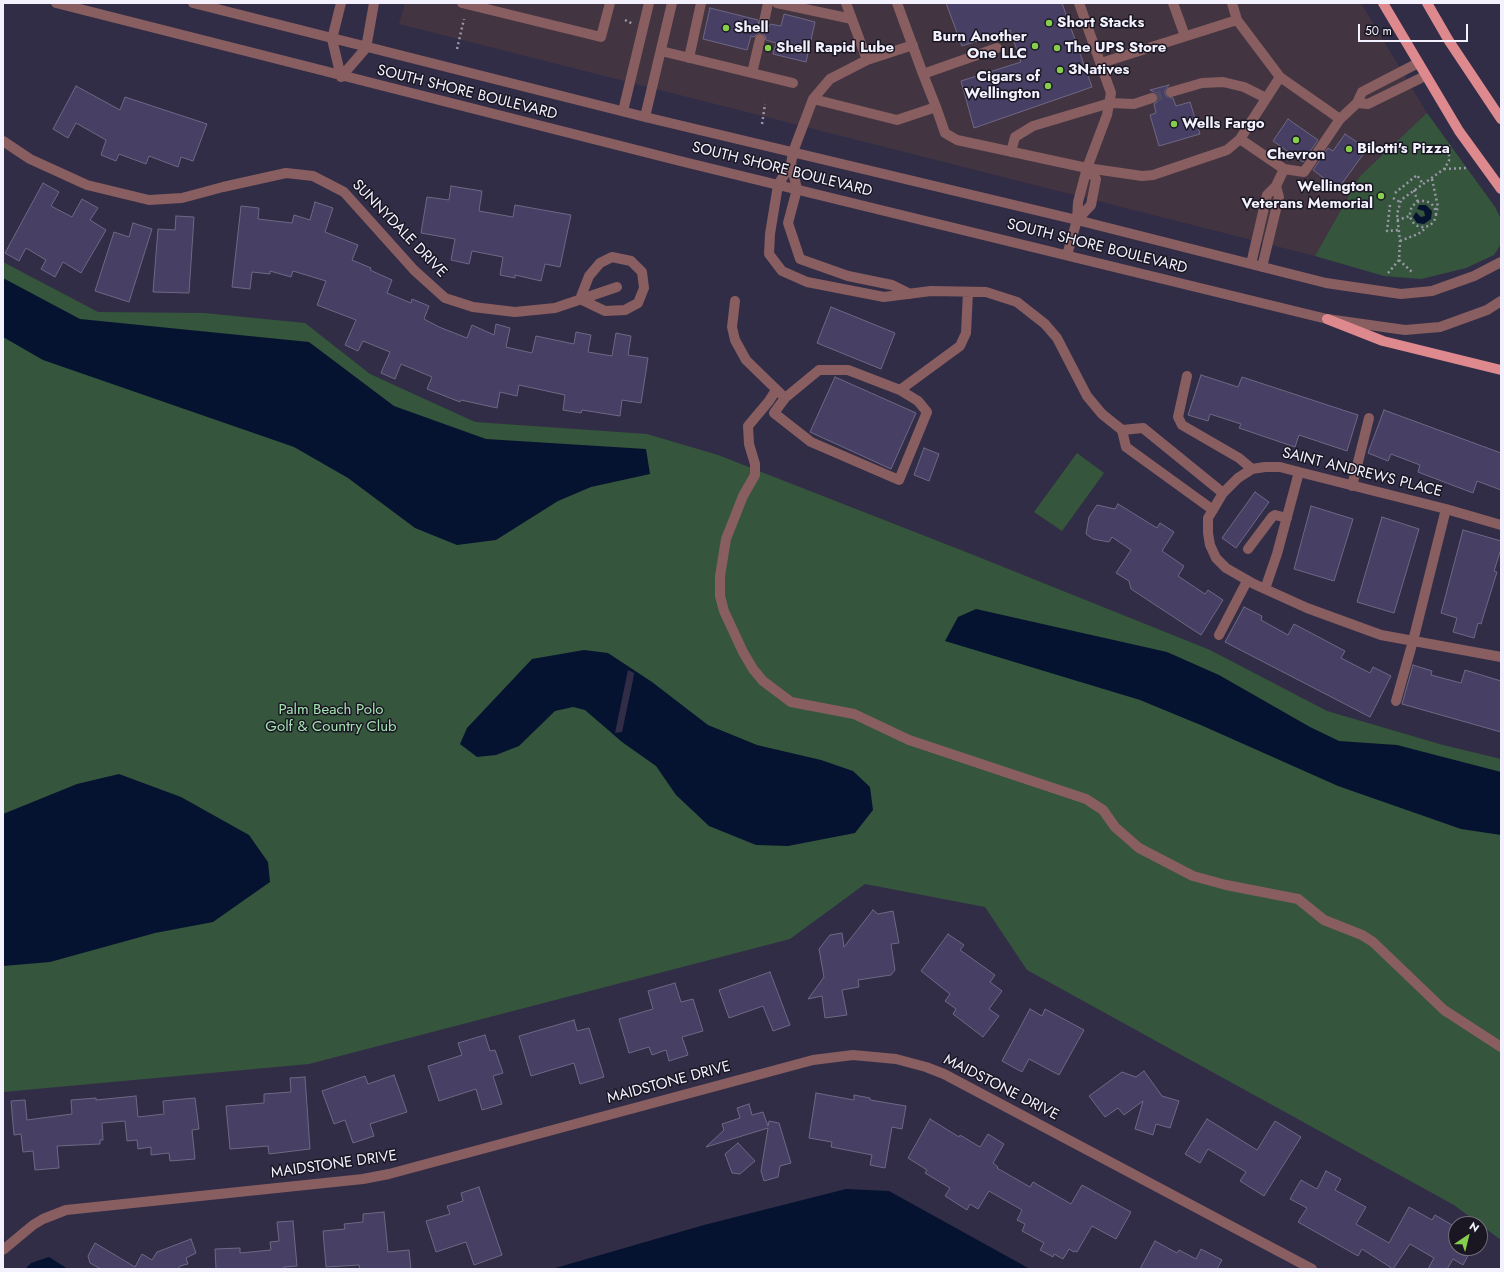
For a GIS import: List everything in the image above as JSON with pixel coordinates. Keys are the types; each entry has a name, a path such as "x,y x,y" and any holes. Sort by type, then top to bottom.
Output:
{"main road":[{"path":"1383,3 1459,131 1501,189"},
{"path":"1427,3 1449,41 1501,119"},
{"path":"1327,319 1383,341 1501,370"}],"street":[{"name":"SOUTH SHORE BOULEVARD","path":"56,3 341,77 1327,319 1404,330 1440,327 1487,310 1501,301"},
{"name":"SOUTH SHORE BOULEVARD","path":"193,3 366,48 623,110 645,117 1076,220 1326,283 1401,294 1432,291 1474,276 1501,262"},
{"path":"341,3 332,39 341,77"},
{"path":"341,77 366,48 374,3"},
{"path":"462,3 601,37 610,3"},
{"path":"623,110 650,3"},
{"path":"645,117 672,3"},
{"path":"689,58 701,3"},
{"path":"764,22 768,3"},
{"path":"778,3 852,19"},
{"path":"846,3 867,60"},
{"path":"897,3 945,133 957,140 1087,168 1142,176 1153,174 1227,150 1240,139 1280,77"},
{"path":"1079,3 1111,93 1107,115 1087,168"},
{"path":"1173,3 1185,36"},
{"path":"1232,3 1237,20 1280,77 1340,119"},
{"path":"1101,63 1237,20"},
{"path":"752,73 760,39"},
{"path":"913,45 867,60 830,79 813,100 793,152 791,164 778,185 770,234 769,254 782,272 807,282 884,297 931,291 986,292 1017,302 1045,324 1057,338 1087,396 1102,414 1122,430 1126,447 1213,510"},
{"path":"923,74 997,48"},
{"path":"661,51 793,84"},
{"path":"1240,139 1284,169 1304,172 1340,119 1357,103 1362,92 1418,63"},
{"path":"1357,103 1368,104 1425,76"},
{"path":"1171,92 1202,83 1223,82 1244,87 1266,98"},
{"path":"1012,152 1015,137 1033,126 1110,103 1134,104 1152,98"},
{"path":"813,100 897,120 936,107"},
{"name":"SUNNYDALE DRIVE","path":"3,141 30,159 87,185 149,200 182,198 286,173 313,176 344,192 414,270 445,298 473,307 515,312 555,308 617,286"},
{"path":"791,164 797,189 788,223 800,259 848,276 892,285 910,294"},
{"path":"1067,255 1076,220 1092,205 1096,179 1087,168"},
{"path":"1251,264 1267,195 1276,186 1284,169"},
{"path":"1262,267 1279,197 1276,186"},
{"path":"612,257 631,261 642,272 644,288 638,303 625,310 606,311 580,299 589,276 600,263 612,257"},
{"path":"900,390 960,346 966,333 968,292"},
{"path":"735,301 732,327 735,340 746,360 785,398"},
{"path":"819,370 848,370 900,390 918,401 927,412 899,480 811,442 774,413 785,398 819,370"},
{"path":"1187,376 1178,417 1182,425 1240,458 1252,469 1238,478 1223,493 1208,518 1210,545 1216,558 1226,568 1247,581 1307,608 1381,635 1501,657"},
{"path":"776,390 769,401 748,426 749,444 755,464 755,475 743,496 726,539 720,576 720,596 724,611 743,652 753,669 763,681 791,702 854,714 909,740 1086,799 1103,810 1115,827 1139,848 1193,876 1226,885 1298,899 1324,920 1354,931 1374,942 1444,1010 1501,1046"},
{"path":"1352,486 1369,418"},
{"path":"1122,430 1143,428 1223,493"},
{"name":"SAINT ANDREWS PLACE","path":"1252,469 1280,467 1446,509 1501,525"},
{"path":"1265,589 1287,518 1299,472"},
{"path":"1396,701 1413,641 1446,509"},
{"path":"1248,549 1272,517 1275,515 1287,518"},
{"path":"1219,635 1247,581"},
{"name":"MAIDSTONE DRIVE","path":"3,1250 33,1225 43,1219 66,1210 363,1179 389,1174 813,1060 853,1055 896,1059 926,1067 944,1074 1312,1269"}],"path":[{"path":"457,49 464,19"},
{"path":"762,124 765,104"},
{"path":"1388,273 1399,260 1400,241 1396,214 1400,202 1414,190 1432,179 1444,169 1449,161 1449,145"},
{"path":"1444,169 1466,168"},
{"path":"1395,193 1417,175 1424,184"},
{"path":"1400,241 1418,234 1429,226 1435,217 1438,207 1432,179"},
{"path":"1414,190 1418,203"},
{"path":"1393,198 1400,202"},
{"path":"1429,226 1417,226 1410,216 1411,208 1418,203 1426,202 1432,206 1435,217"},
{"path":"1390,205 1387,231 1399,230"},
{"path":"1397,220 1410,216"},
{"path":"1399,260 1412,272"}],"shaded area":[{"path":"405,3 1361,3 1427,113 1360,176 1315,256 399,24"}],"green space":[{"path":"1427,113 1495,207 1501,219 1501,244 1494,255 1466,268 1421,279 1384,276 1315,256 1360,176"},
{"name":"Palm Beach Polo Golf & Country Club","path":"3,262 98,312 204,313 305,323 370,374 475,422 647,434 718,455 1210,650 1327,711 1443,745 1501,759 1501,1240 1488,1230 1488,1216 1469,1216 1454,1205 1027,970 985,907 865,884 790,939 309,1064 3,1092"},
{"path":"1077,453 1104,473 1062,531 1034,512"}],"water":[{"path":"1419,205 1426,205 1432,211 1431,219 1424,224 1417,223 1413,217 1416,212 1421,217 1425,216 1424,211 1417,209"},
{"path":"3,278 80,319 309,342 394,406 486,439 646,449 650,474 591,487 558,501 496,540 457,545 415,528 348,478 294,447 43,360 3,337"},
{"path":"976,609 1167,652 1219,675 1310,727 1339,741 1397,745 1501,772 1501,835 1461,829 1338,786 1203,726 1140,700 945,641 958,617"},
{"path":"584,650 608,653 652,682 708,725 757,745 821,760 853,771 870,787 873,810 855,833 788,846 756,845 709,826 676,795 656,766 622,742 585,710 573,707 555,711 519,746 496,755 477,757 460,744 467,728 532,659"},
{"path":"119,774 181,797 249,835 268,862 270,882 213,922 155,933 50,962 3,966 3,814 77,784"},
{"path":"846,1189 889,1191 1030,1269 552,1269 704,1225"},
{"path":"49,1257 68,1269 25,1269 31,1263"}],"pier":[{"path":"628,670 634,673 633,680 622,732 615,733"}],"building":[{"path":"946,3 1062,3 1092,87 974,128 961,81 1021,62 1010,30 962,46"},
{"path":"710,8 758,20 759,27 763,28 769,27 770,24 781,26 784,14 815,22 806,62 773,54 776,43 766,40 765,35 761,33 758,33 754,37 751,36 747,50 703,39"},
{"path":"1169,85 1165,90 1165,93 1167,97 1173,98 1176,106 1190,102 1200,134 1159,146 1150,115 1156,113 1154,104 1157,102 1158,96 1150,90"},
{"path":"76,86 120,110 125,97 207,124 193,161 181,157 178,167 149,156 146,164 119,154 116,161 101,155 106,140 76,123 68,138 53,129"},
{"path":"1288,119 1318,140 1303,162 1273,141"},
{"path":"1345,134 1367,149 1338,189 1313,170 1328,148 1333,151"},
{"path":"43,183 59,192 51,206 72,217 82,199 98,208 90,220 106,230 81,273 63,262 55,277 41,269 46,260 26,248 19,261 5,253"},
{"path":"451,186 482,191 479,211 513,217 515,205 571,215 560,267 545,264 541,281 515,275 515,278 500,275 503,257 472,251 469,264 451,260 455,239 421,233 427,197 449,200"},
{"path":"315,202 333,208 325,232 358,245 352,260 371,268 370,270 392,280 387,293 411,303 412,299 429,306 424,319 439,327 467,338 472,325 494,335 496,324 510,328 506,347 532,353 536,336 574,344 576,332 591,335 588,352 612,356 616,333 631,336 628,355 648,358 641,403 622,400 620,416 582,410 581,413 563,410 565,395 519,385 517,396 500,392 497,408 461,400 460,402 427,389 432,377 401,364 395,379 381,373 390,352 363,341 358,351 345,345 356,320 317,305 326,281 293,271 291,277 270,271 270,274 252,272 250,289 232,287 241,206 259,208 258,219 292,223 294,215 310,220"},
{"path":"176,216 194,217 189,293 153,292 158,229 175,230"},
{"path":"133,223 152,229 129,302 95,291 114,232 129,237"},
{"path":"831,307 895,333 881,369 817,343"},
{"path":"1201,375 1238,387 1242,377 1358,415 1347,451 1299,435 1295,447 1239,428 1241,424 1210,414 1208,421 1188,415"},
{"path":"835,377 916,413 891,469 810,432"},
{"path":"1384,410 1501,453 1501,490 1477,481 1473,493 1418,472 1420,465 1391,454 1388,461 1368,453"},
{"path":"924,448 939,454 929,481 914,475"},
{"path":"1255,492 1269,502 1236,548 1222,538"},
{"path":"1118,504 1157,528 1160,523 1174,532 1162,551 1184,566 1178,576 1205,594 1208,590 1223,600 1201,635 1131,589 1129,581 1116,573 1131,550 1112,537 1109,542 1093,539 1086,534 1089,517 1097,505 1115,509"},
{"path":"1311,506 1353,519 1334,581 1294,569"},
{"path":"1382,517 1419,529 1394,613 1357,602"},
{"path":"1463,530 1501,541 1501,549 1494,571 1497,572 1481,624 1478,623 1474,638 1453,632 1457,618 1441,613"},
{"path":"1244,607 1262,616 1261,620 1288,635 1294,624 1345,651 1341,658 1370,673 1373,667 1391,676 1370,717 1225,642"},
{"path":"1413,665 1432,671 1431,675 1461,683 1465,670 1501,681 1501,732 1402,704"},
{"path":"873,910 878,914 893,911 899,943 891,944 895,970 891,975 858,980 859,987 842,990 847,1015 825,1018 822,996 808,999 824,977 819,949 830,935 842,933 844,947"},
{"path":"948,934 964,945 960,950 995,975 990,982 1002,991 989,1009 999,1016 983,1037 953,1014 956,1009 945,1001 950,994 921,971"},
{"path":"770,972 790,1025 773,1031 763,1006 729,1018 719,990"},
{"path":"675,983 681,1002 693,999 703,1031 682,1037 688,1055 669,1061 666,1050 652,1055 649,1047 629,1053 619,1019 653,1009 648,991"},
{"path":"1030,1009 1042,1016 1045,1009 1084,1030 1059,1075 1029,1059 1022,1072 1002,1061"},
{"path":"574,1020 577,1031 589,1028 604,1077 580,1084 574,1063 531,1076 519,1036"},
{"path":"485,1035 490,1051 495,1050 503,1073 493,1076 502,1104 482,1110 476,1089 439,1101 428,1066 462,1055 458,1043"},
{"path":"1144,1071 1162,1096 1179,1101 1170,1128 1156,1124 1153,1135 1135,1129 1143,1101 1124,1115 1118,1108 1105,1117 1089,1096 1122,1072 1136,1077"},
{"path":"394,1075 407,1112 370,1124 374,1136 353,1143 345,1120 334,1124 322,1091 365,1076 368,1084"},
{"path":"305,1077 310,1149 269,1154 268,1146 230,1149 226,1106 264,1103 264,1094 291,1092 290,1078"},
{"path":"816,1093 854,1100 854,1095 870,1098 870,1100 906,1106 902,1129 892,1127 885,1168 870,1165 872,1155 831,1147 832,1142 809,1138"},
{"path":"136,1096 138,1117 164,1114 163,1101 195,1098 199,1129 192,1130 195,1159 170,1161 169,1153 151,1155 151,1147 138,1149 137,1140 127,1141 125,1121 102,1123 103,1140 100,1140 100,1144 57,1146 59,1168 35,1170 33,1151 23,1152 21,1134 14,1135 11,1101 25,1100 27,1120 72,1114 71,1100 96,1098 96,1100"},
{"path":"749,1104 752,1115 763,1112 768,1126 769,1121 779,1123 791,1163 780,1166 778,1177 764,1181 761,1171 768,1128 706,1147 724,1130 722,1124 740,1118 737,1108"},
{"path":"930,1119 959,1137 960,1135 980,1147 988,1134 1004,1144 993,1163 998,1167 997,1168 1030,1187 1033,1182 1071,1204 1082,1185 1131,1212 1116,1239 1092,1226 1077,1252 1069,1249 1063,1259 1054,1254 1053,1257 1040,1250 1044,1243 1022,1231 1025,1224 1017,1220 1022,1210 989,1191 978,1209 970,1204 967,1210 945,1196 950,1188 925,1173 927,1170 908,1158"},
{"path":"1207,1119 1257,1150 1275,1121 1301,1137 1264,1196 1240,1181 1246,1172 1208,1149 1200,1163 1185,1154"},
{"path":"738,1143 755,1161 740,1174 732,1173 725,1154"},
{"path":"1326,1171 1341,1179 1335,1190 1366,1207 1356,1224 1389,1243 1409,1207 1432,1220 1435,1215 1448,1223 1448,1256 1468,1256 1463,1265 1453,1259 1447,1269 1428,1269 1434,1258 1410,1244 1393,1269 1362,1249 1358,1256 1298,1222 1307,1208 1290,1199 1301,1180 1317,1189"},
{"path":"479,1187 502,1255 474,1265 466,1242 436,1252 426,1221 450,1214 447,1206 463,1201 461,1193"},
{"path":"384,1212 388,1252 409,1250 411,1269 360,1269 359,1265 326,1267 323,1231 345,1229 344,1224 363,1222 363,1214"},
{"path":"293,1221 297,1266 284,1267 284,1269 216,1269 215,1249 240,1248 240,1253 271,1250 270,1242 279,1241 277,1222"},
{"path":"191,1239 196,1253 186,1258 188,1264 180,1266 178,1269 101,1269 90,1263 88,1256 95,1243 135,1267 142,1254 152,1260 157,1252"},
{"path":"1155,1241 1177,1253 1179,1250 1196,1259 1201,1249 1222,1260 1217,1269 1140,1269"}],"tunnel":[{"path":"1152,98 1171,92"}],"place":[{"name":"Short Stacks","path":"1049,23"},
{"name":"Shell","path":"726,28"},
{"name":"Burn Another One LLC","path":"1035,46"},
{"name":"Shell Rapid Lube","path":"768,48"},
{"name":"The UPS Store","path":"1057,48"},
{"name":"3Natives","path":"1060,70"},
{"name":"Cigars of Wellington","path":"1048,86"},
{"name":"Wells Fargo","path":"1174,124"},
{"name":"Chevron","path":"1296,140"},
{"name":"Bilotti's Pizza","path":"1349,149"},
{"name":"Wellington Veterans Memorial","path":"1381,196"}]}
